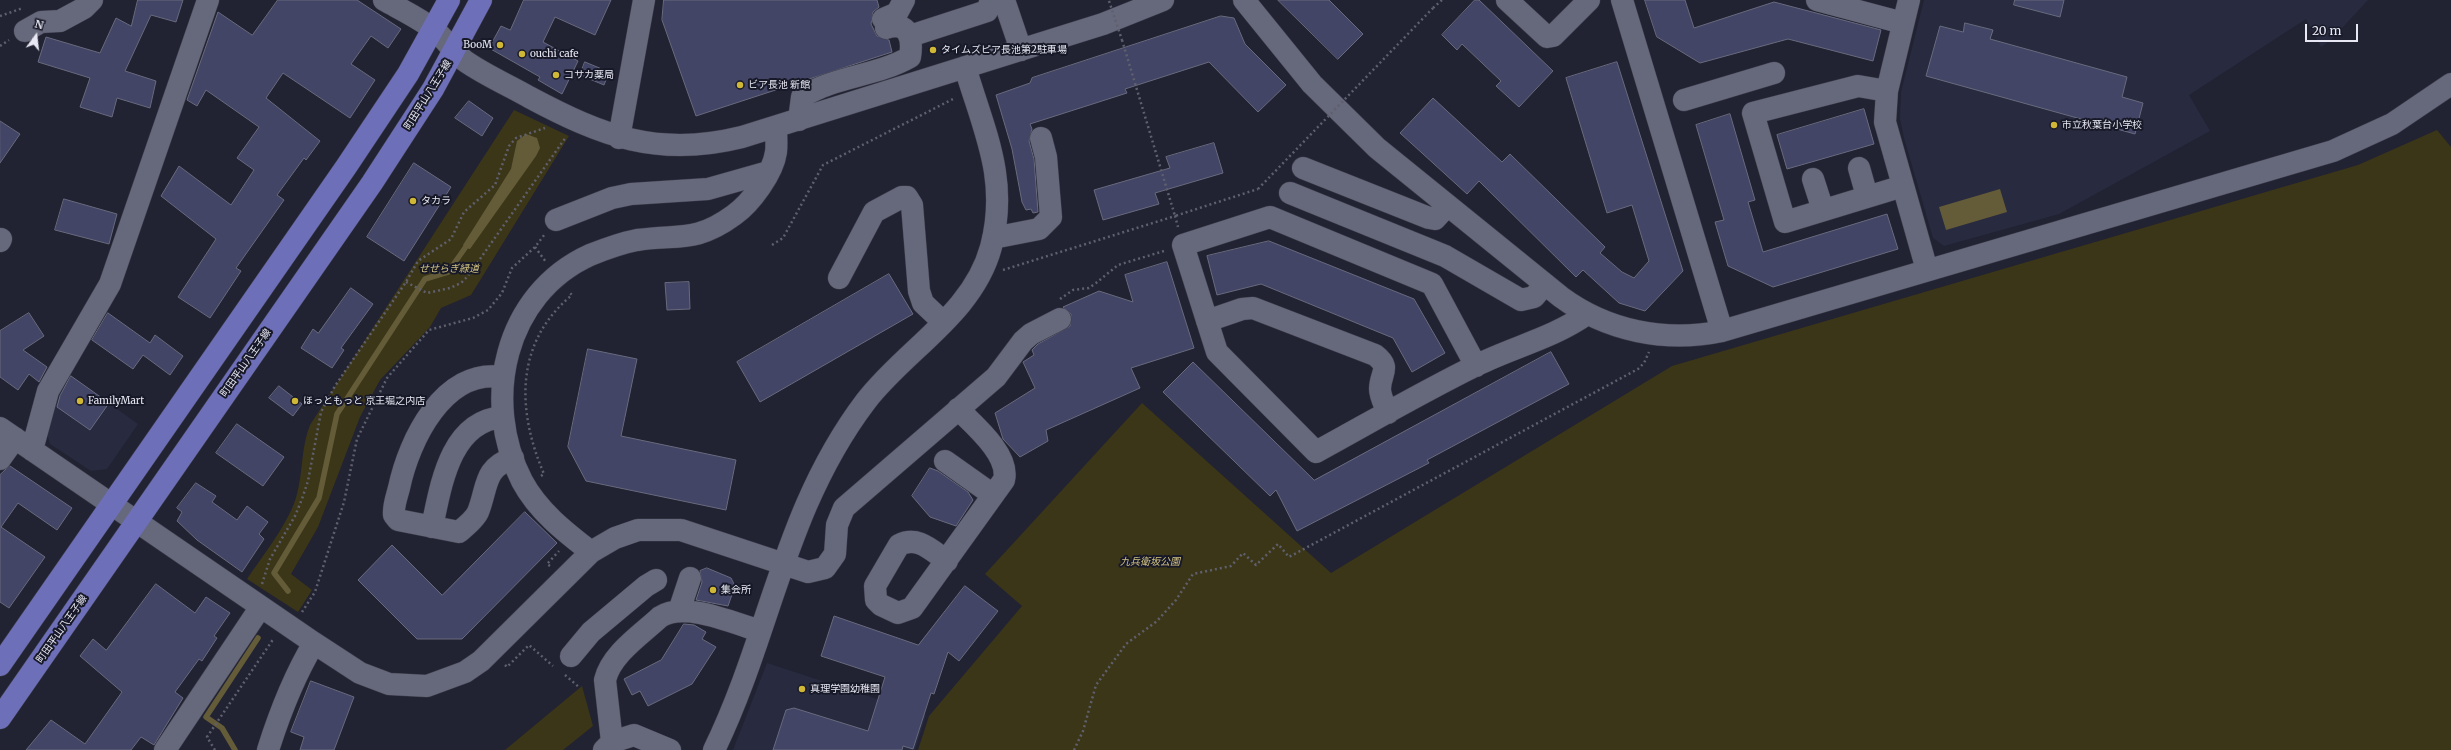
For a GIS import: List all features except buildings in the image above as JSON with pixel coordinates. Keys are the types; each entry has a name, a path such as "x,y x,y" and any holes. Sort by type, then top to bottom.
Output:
{"main road":[{"path":"0,665 346,167 408,74 434,30 449,0"},
{"name":"町田平山八王子線","path":"0,718 372,183 454,53 481,0"}],"street":[{"path":"25,31 41,22 60,20 84,8 92,0"},
{"path":"32,450 48,391 110,284 208,0"},
{"path":"384,0 434,30 454,53 474,67 562,114 619,138 651,144 694,145 727,141 799,120 1103,24 1163,0"},
{"path":"619,138 644,0"},
{"path":"799,120 802,97 818,87 897,64 910,57 912,43 910,36 898,26 884,23 896,13 904,0"},
{"path":"910,36 987,11 991,0"},
{"path":"1004,0 1021,50"},
{"path":"1244,0 1289,59 1330,104 1376,148 1545,284 1587,314 1620,327 1652,335 1695,336 1722,331 2333,151 2392,124 2451,84"},
{"path":"1507,0 1547,37 1553,36 1589,0"},
{"path":"1622,0 1722,331"},
{"path":"1818,0 1903,24"},
{"path":"1909,0 1887,91 1885,122 1927,270"},
{"path":"714,750 730,713 783,563 810,494 840,438 882,382 943,322 971,291 988,256 993,238 998,203 995,161 966,67"},
{"path":"1684,100 1774,74"},
{"path":"1744,82 1785,222 1903,186"},
{"path":"1753,113 1858,86 1887,91"},
{"path":"591,552 545,513 522,481 512,458 505,433 503,417 502,377 510,345 523,314 534,299 552,280 589,256 624,243 694,236 705,232 735,215 750,202 768,172 776,152 776,127"},
{"path":"993,238 1039,229 1050,217 1046,157 1041,138"},
{"path":"1303,168 1429,218 1435,219 1447,206"},
{"path":"1859,168 1867,196"},
{"path":"556,220 612,198 631,194 708,189 768,172"},
{"path":"1814,179 1823,210"},
{"path":"1290,193 1446,256 1522,300 1534,297 1545,284"},
{"path":"838,278 874,212 902,197 907,197 912,205 917,284 921,298 943,322"},
{"path":"1476,366 1432,284 1270,217 1183,246 1217,352 1223,360 1316,452 1476,366 1568,327 1587,314"},
{"path":"1207,321 1242,309 1252,308 1375,355 1381,360 1384,367 1385,374 1380,387 1388,413"},
{"path":"0,459 7,433 136,521 261,599 314,643 360,673 389,684 417,687 435,684 465,672 481,661 591,552 615,538 638,530 671,528 693,533 808,572 825,568 835,554 837,525 844,508 996,377 1023,341 1058,310"},
{"path":"502,377 483,375 474,378 448,396 421,427 405,460 394,515 398,520 459,532 477,513 491,472 496,465 512,458"},
{"path":"947,561 1004,480 1004,464 989,441 958,409"},
{"path":"432,527 444,473 457,446 480,423 490,418 503,417"},
{"path":"945,461 993,495"},
{"path":"679,611 690,578"},
{"path":"564,666 591,632 646,586 656,580"},
{"path":"165,750 261,599"},
{"path":"619,609 642,634"},
{"path":"670,750 642,736 634,735 608,746 605,680 607,672 625,650 666,613 679,611 701,613 760,631"},
{"path":"268,750 281,707 294,677 314,643"}],"path":[{"path":"999,270 1258,189 1442,0"},
{"path":"1109,1 1175,216"},
{"path":"772,245 783,238 823,165 959,96"},
{"path":"261,599 270,559 295,516 302,499 308,481 321,412 335,386 406,282 418,261 451,239 464,212 496,185 509,146 516,138 548,126"},
{"path":"406,282 427,293 461,283 468,276 569,132"},
{"path":"1058,310 1073,290 1088,288 1118,265 1183,246"},
{"path":"299,616 315,592 344,502 357,439 387,378 429,330 473,318 488,310 502,293 512,268 535,247 548,265"},
{"path":"544,474 528,430 526,416 526,378 539,337 554,311 572,295 565,286"},
{"path":"1074,750 1083,730 1096,684 1126,644 1157,621 1176,600 1193,574 1231,566 1243,553 1256,565 1278,544 1289,557 1638,369 1648,356 1650,347"},
{"path":"215,750 207,737 277,634"},
{"path":"500,661 507,667 529,645 564,666 580,688"}],"shaded area":[{"name":"市立秋葉台小学校","path":"1924,0 2368,0 2332,39 2321,47 2306,19 2189,95 2210,131 2059,214 1944,246 1933,238 1904,138 1900,119 1901,92"},
{"path":"526,134 537,138 540,148 536,156 470,249 465,248 463,245 511,169 517,141"},
{"path":"2000,189 2007,212 1946,230 1939,207"},
{"path":"71,376 138,424 107,469 91,471 50,444 46,431 52,403"},
{"name":"真理学園幼稚園","path":"767,663 926,715 915,750 733,750"}],"green space":[{"name":"せせらぎ緑道","path":"514,110 569,136 471,295 441,308 430,327 380,380 360,417 318,527 291,574 312,590 298,612 247,579 282,527 293,505 299,486 305,442 310,425"},
{"name":"九兵衛坂公園","path":"2437,130 2451,147 2451,750 918,750 929,716 1022,606 985,574 1142,403 1331,573 1672,366 2358,165"},
{"path":"582,686 593,726 563,750 505,750"}],"waterway":[{"path":"288,591 274,573 319,498 337,414 425,279 448,272 465,248"},
{"path":"235,750 222,728 206,717 258,638"}],"place":[{"name":"BooM","path":"500,45"},
{"name":"タイムズピア長池第2駐車場","path":"933,50"},
{"name":"ouchi cafe","path":"522,54"},
{"name":"コサカ薬局","path":"556,75"},
{"name":"ビア長池 新館","path":"740,85"},
{"name":"市立秋葉台小学校","path":"2054,125"},
{"name":"タカラ","path":"413,201"},
{"name":"FamilyMart","path":"80,401"},
{"name":"ほっともっと 京王堀之内店","path":"295,401"},
{"name":"集会所","path":"713,590"},
{"name":"真理学園幼稚園","path":"802,689"}]}
